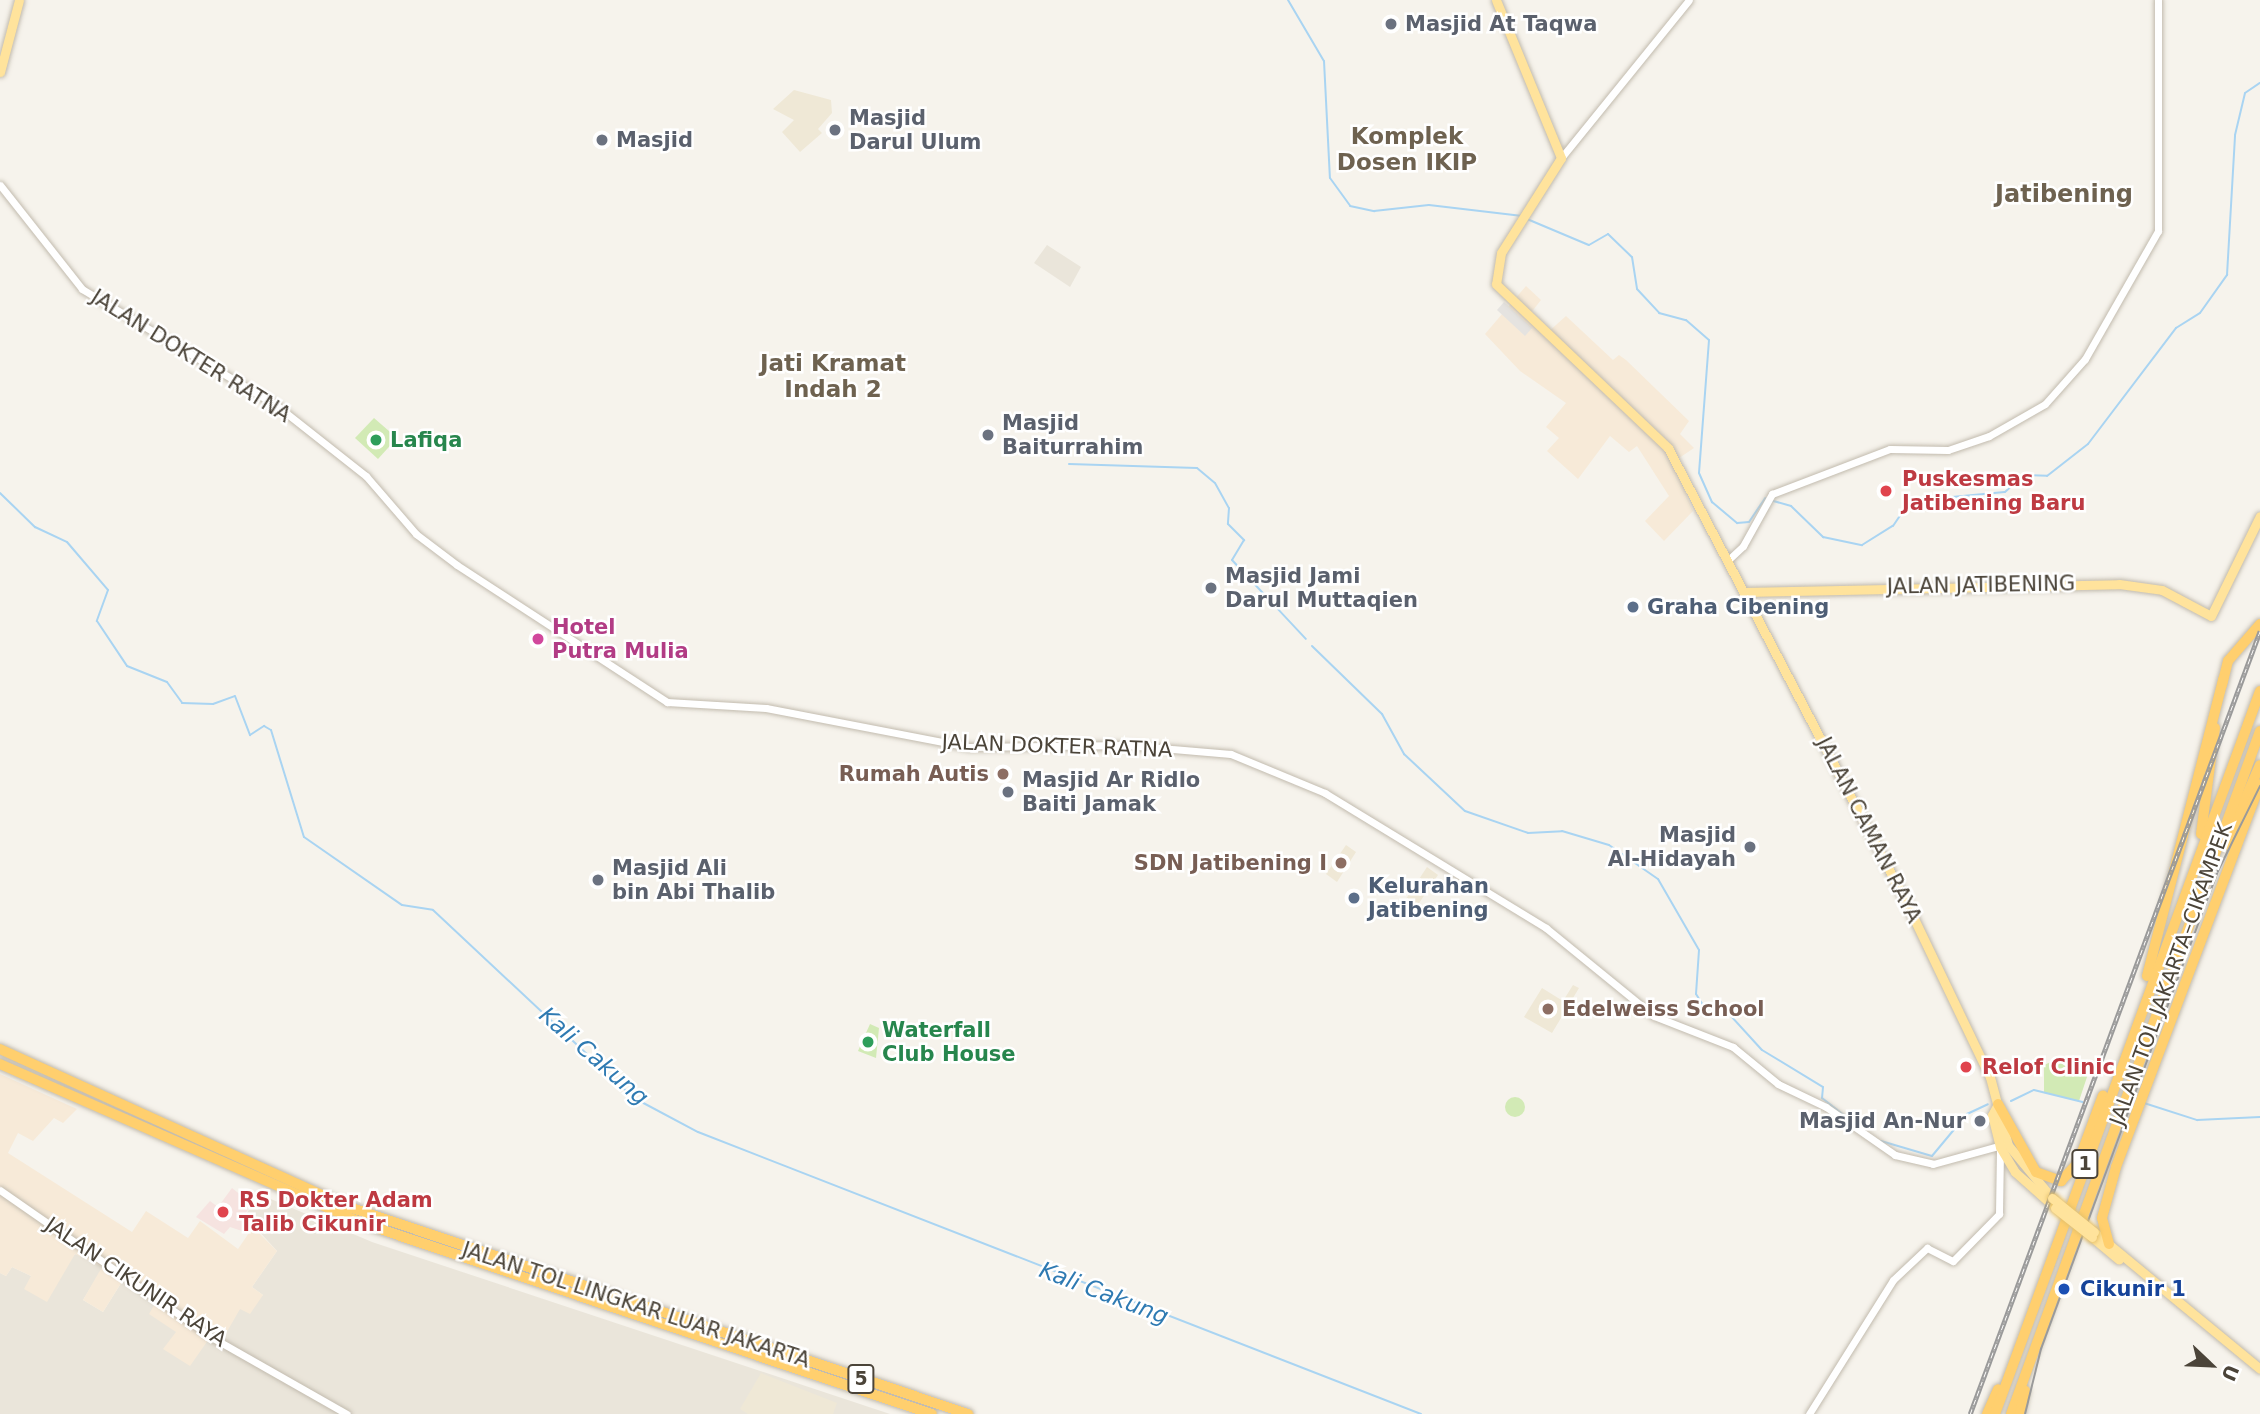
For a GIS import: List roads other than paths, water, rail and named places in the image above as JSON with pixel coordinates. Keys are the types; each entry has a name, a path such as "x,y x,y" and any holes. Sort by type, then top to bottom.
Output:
{"highway":[{"path":"1998,1104 2018,1143 2048,1180 2068,1178 2078,1163 2166,918 2228,661 2260,624"},
{"path":"2176,915 2204,821 2224,679"},
{"name":"JALAN TOL JAKARTA–CIKAMPEK","path":"1995,1414 2260,691"},
{"name":"JALAN TOL JAKARTA–CIKAMPEK","path":"2011,1414 2260,731"},
{"path":"2160,1004 2260,765"},
{"path":"2103,1241 2102,1218 2116,1167 2260,784"},
{"name":"JALAN TOL LINGKAR LUAR JAKARTA","path":"0,1049 346,1206 968,1414"},
{"name":"JALAN TOL LINGKAR LUAR JAKARTA","path":"0,1064 362,1223 932,1414"},
{"path":"2003,1144 2018,1143"},
{"path":"1987,1414 2016,1355"},
{"path":"2021,1414 2033,1356"}],"main road":[{"path":"0,72 19,0"},
{"path":"1496,0 1561,158"},
{"name":"JALAN CAMAN RAYA","path":"1561,158 1526,218 1497,260 1496,284 1663,441 1908,904 1998,1104 2003,1144"},
{"name":"JALAN JATIBENING","path":"1744,593 2119,584 2162,590 2211,616 2260,516"},
{"name":"JALAN CAMAN RAYA","path":"1998,1104 1992,1115 1996,1133 2026,1174 2052,1201 2260,1369"}],"street":[{"path":"1561,158 1689,0"},
{"path":"1727,561 1747,540 1760,504 1772,494 1898,447 1948,450 1989,436 2045,404 2085,359 2158,231 2158,0"},
{"name":"JALAN DOKTER RATNA","path":"0,185 82,289 276,405 366,476 416,534 457,565 667,702 766,708 969,747 1134,746 1231,754 1325,793 1546,928 1654,1016 1733,1046 1778,1084 1825,1107 1895,1155 1925,1164 1975,1155 2003,1144"},
{"path":"1975,1155 1992,1146 1996,1133"},
{"path":"1809,1414 1893,1280 1927,1248 1953,1261 1999,1214 2003,1144"},
{"name":"JALAN CIKUNIR RAYA","path":"0,1190 213,1338 346,1414"}],"waterway":[{"path":"1288,0 1324,61 1330,178 1350,206 1374,211 1429,205 1522,216"},
{"path":"1770,500 1791,506 1823,537 1862,545 1893,526 1910,501 2005,492 2024,475 2047,476 2088,444 2176,328 2200,313 2227,275 2235,135 2245,93 2260,83"},
{"path":"1527,219 1589,245 1608,234 1632,257 1637,289 1659,313 1686,320 1709,340 1699,473 1712,502 1737,523 1749,522 1765,498"},
{"path":"1069,464 1197,468 1215,483 1229,508 1228,524 1244,540 1232,560 1306,639"},
{"name":"Kali Cakung","path":"0,493 35,527 67,542 108,590 97,621 127,666 167,682 182,703 213,704 235,696 250,735 264,726 271,730 304,837 402,905 433,910 634,1098 698,1132 1421,1414"},
{"path":"1312,646 1382,714 1404,754 1465,811 1528,833 1562,831 1609,845 1658,879 1699,950 1696,994 1703,1005 1730,1015 1762,1050 1823,1087 1822,1098 1853,1122"},
{"path":"2011,1101 2034,1090 2083,1102"},
{"path":"2144,1103 2197,1120 2260,1117"},
{"path":"1881,1141 1932,1156 1967,1114 1988,1104"}],"tram line":[{"path":"2025,1414 2041,1349 2218,871 2260,786"}],"railway":[{"path":"1970,1414 2260,631"}],"place":[{"name":"Masjid At Taqwa","path":"1391,24"},
{"name":"Masjid Darul Ulum","path":"835,130"},
{"name":"Masjid","path":"602,140"},
{"name":"Masjid Baiturrahim","path":"988,435"},
{"name":"Lafiqa","path":"376,440"},
{"name":"Puskesmas Jatibening Baru","path":"1886,491"},
{"name":"Masjid Jami Darul Muttaqien","path":"1211,588"},
{"name":"Graha Cibening","path":"1633,607"},
{"name":"Hotel Putra Mulia","path":"538,639"},
{"name":"Rumah Autis","path":"1003,774"},
{"name":"Masjid Ar Ridlo Baiti Jamak","path":"1008,792"},
{"name":"Masjid Al-Hidayah","path":"1750,847"},
{"name":"SDN Jatibening I","path":"1341,863"},
{"name":"Masjid Ali bin Abi Thalib","path":"598,880"},
{"name":"Kelurahan Jatibening","path":"1354,898"},
{"name":"Edelweiss School","path":"1548,1009"},
{"name":"Waterfall Club House","path":"868,1042"},
{"name":"Relof Clinic","path":"1966,1067"},
{"name":"Masjid An-Nur","path":"1980,1121"},
{"name":"RS Dokter Adam Talib Cikunir","path":"223,1212"},
{"name":"Cikunir 1","path":"2064,1289"}],"district":[{"name":"Komplek Dosen IKIP","path":"1407,149"},
{"name":"Jatibening","path":"2064,195"},
{"name":"Jati Kramat Indah 2","path":"833,376"}]}
